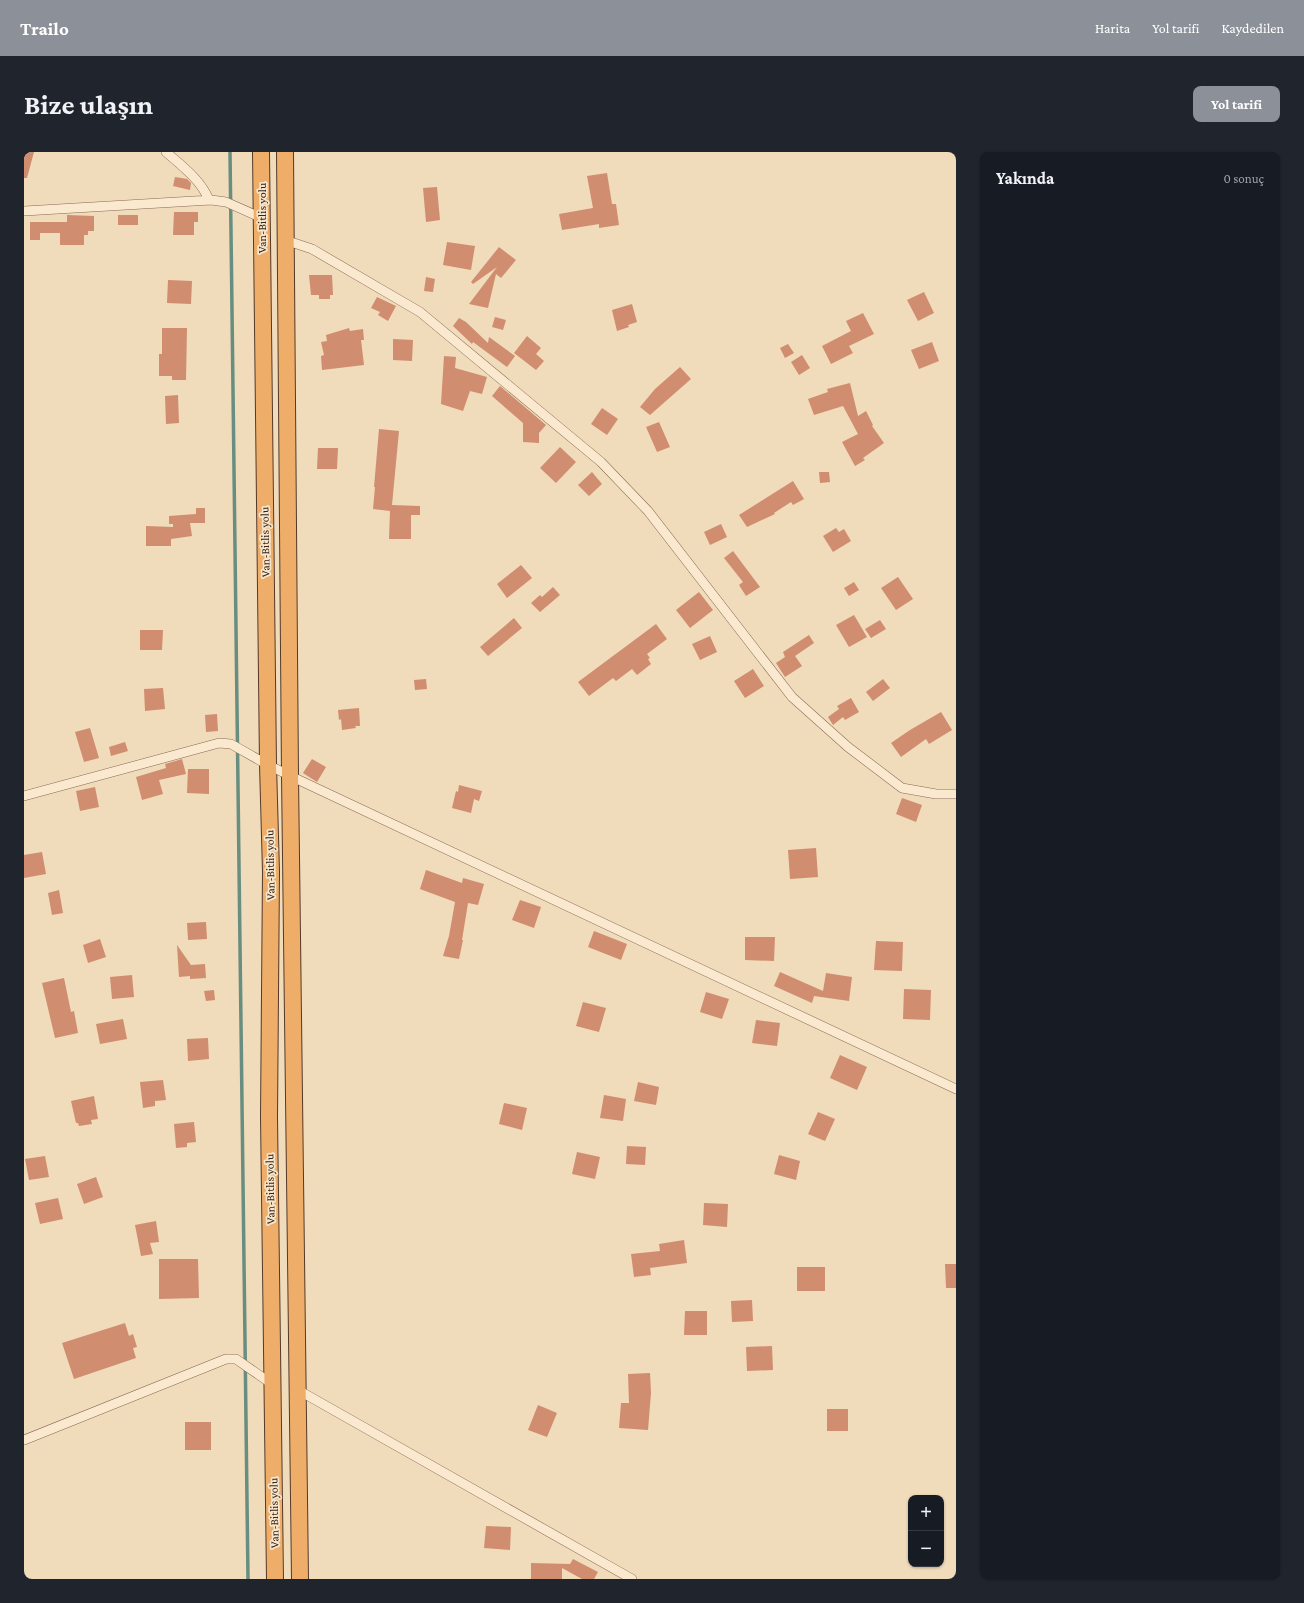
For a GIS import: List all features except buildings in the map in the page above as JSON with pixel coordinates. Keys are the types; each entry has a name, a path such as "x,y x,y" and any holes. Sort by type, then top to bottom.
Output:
{"highway":[{"name":"Van-Bitlis yolu","path":"261,152 268,765 271,872 269,1117 275,1579"},
{"name":"Van-Bitlis yolu","path":"285,152 290,776 300,1579"}],"street":[{"path":"166,152 205,190 210,200"},
{"path":"24,211 210,200 226,202 262,218"},
{"path":"285,240 312,249 420,312 601,462 648,511 792,697 848,747 902,788 936,794 956,794"},
{"path":"24,796 219,743 231,744 290,776 956,1089"},
{"path":"24,1440 226,1359 236,1359 272,1384"},
{"path":"298,1390 632,1579"}],"waterway":[{"path":"230,152 248,1579"}]}
